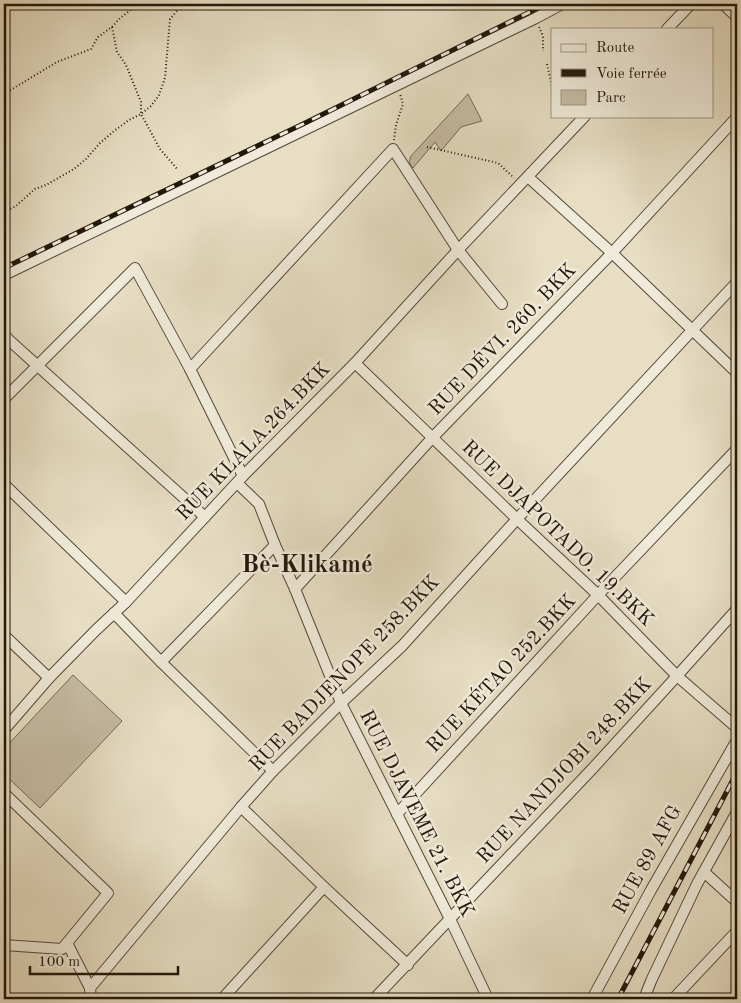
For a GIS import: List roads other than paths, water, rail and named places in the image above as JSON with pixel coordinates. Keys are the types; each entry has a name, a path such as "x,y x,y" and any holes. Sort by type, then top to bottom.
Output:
{"street":[{"path":"4,275 562,4"},
{"path":"669,28 691,4"},
{"path":"723,4 737,17"},
{"name":"RUE DÉVI. 260. BKK","path":"296,589 433,437 612,253 737,117"},
{"name":"RUE KLALA.264.BKK","path":"4,730 50,678 126,602 240,480 355,362 583,118"},
{"path":"190,369 393,149 458,250 502,304"},
{"path":"524,180 612,253 737,373"},
{"name":"RUE DJAVEME 21. BKK","path":"37,365 135,268 190,369 240,480 259,504 275,545 296,589 341,703 450,919 488,999"},
{"name":"RUE BADJENOPE 258.BKK","path":"90,988 241,806 273,771 341,703 402,646 516,518 737,282"},
{"path":"4,334 205,517"},
{"name":"RUE DJAPOTADO. 19.BKK","path":"355,362 598,595 677,676 737,728"},
{"path":"4,399 37,365"},
{"name":"RUE KÉTAO 252.BKK","path":"397,814 598,595 737,449"},
{"path":"4,484 126,602"},
{"path":"161,662 275,545"},
{"name":"RUE NANDJOBI 248.BKK","path":"374,999 594,767 737,609"},
{"path":"114,613 161,662 273,771"},
{"path":"4,635 50,678"},
{"name":"RUE 89 AFG","path":"592,999 650,890 737,740"},
{"path":"4,793 108,893 62,949 4,945"},
{"path":"241,806 324,887 408,964"},
{"path":"644,999 704,872 737,812"},
{"path":"704,872 737,902"},
{"path":"222,999 324,887"},
{"path":"673,999 737,932"},
{"path":"67,943 90,988 91,999"}],"railway":[{"path":"4,268 546,4"},
{"path":"618,999 737,772"}],"district":[{"name":"Bè-Klikamé","path":"307,565"}]}
